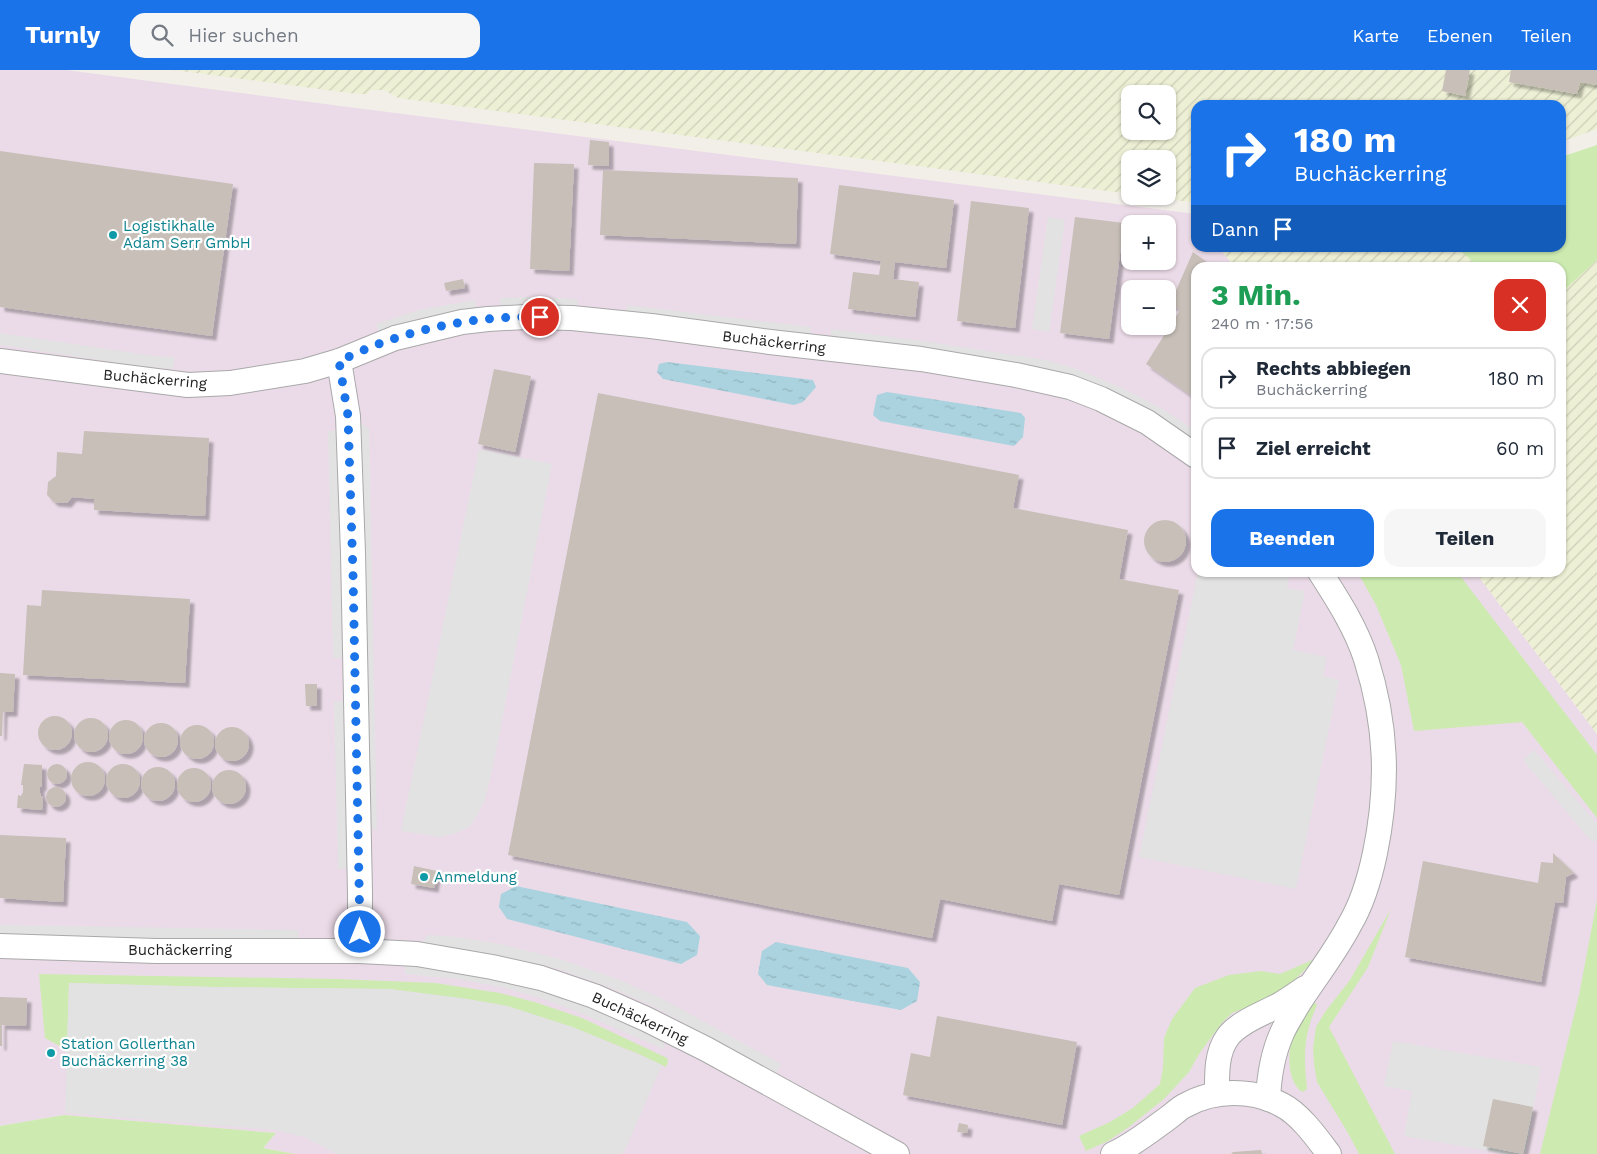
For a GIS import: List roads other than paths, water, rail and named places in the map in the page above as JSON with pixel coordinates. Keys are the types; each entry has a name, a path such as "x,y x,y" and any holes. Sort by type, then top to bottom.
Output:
{"street":[{"name":"Buchäckerring","path":"0,362 188,384 230,383 305,372 339,361 395,338 462,322 526,317 566,318 651,326 921,359 1016,375 1070,387 1101,399 1147,422 1191,453"},
{"path":"339,361 348,416 360,951"},
{"path":"1268,1099 1269,1077 1282,1032 1310,985 1324,967 1351,924 1369,881 1383,805 1385,762 1379,708 1365,658 1345,611 1323,577"},
{"name":"Buchäckerring","path":"0,946 156,951 360,951 417,954 541,978 594,996 646,1019 706,1049 897,1154"},
{"path":"1217,1094 1217,1073 1220,1053 1227,1037 1243,1024 1310,985"},
{"path":"1114,1154 1128,1147 1185,1105 1201,1098 1233,1092 1249,1094 1283,1105 1317,1138 1329,1154"}],"water":[{"path":"667,362 813,380 816,387 803,402 794,405 663,379 657,372 659,364"},
{"path":"887,392 1021,413 1025,418 1023,437 1014,446 880,421 873,415 877,395"},
{"path":"516,886 687,922 700,936 697,955 681,964 507,919 499,907 501,894"},
{"path":"776,942 908,968 920,982 917,1001 901,1010 767,985 758,974 762,951"}],"place":[{"name":"Logistikhalle Adam Serr GmbH","path":"113,235"},
{"name":"Anmeldung","path":"424,877"},
{"name":"Station Gollerthan Buchäckerring 38","path":"51,1053"}]}
